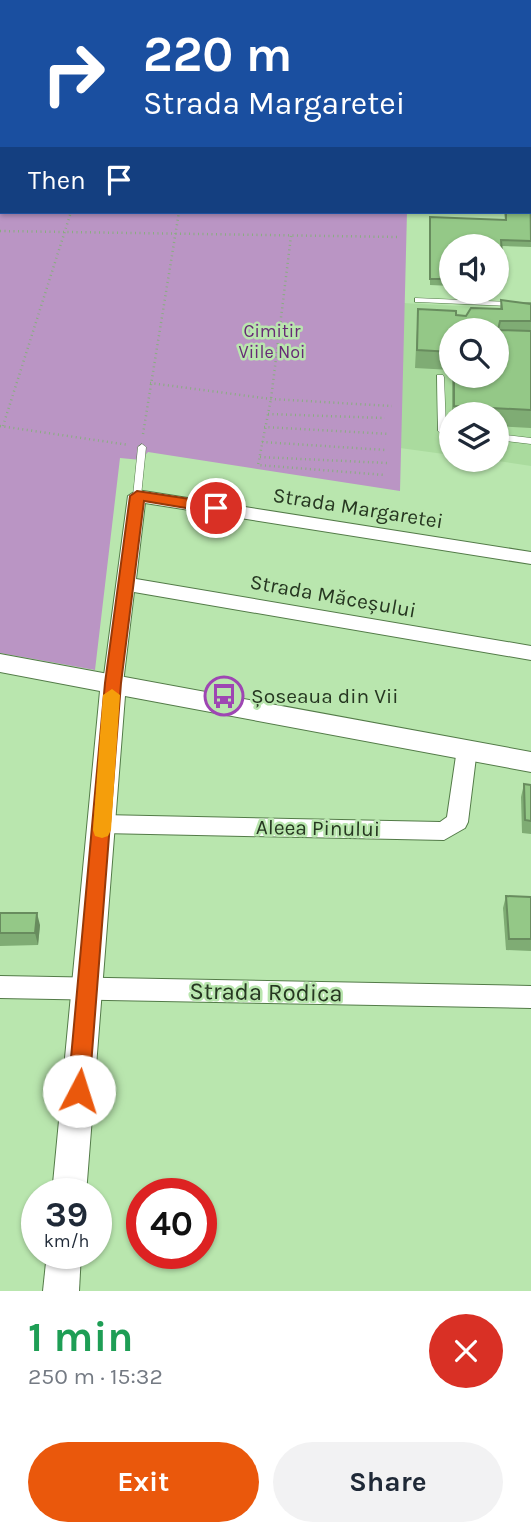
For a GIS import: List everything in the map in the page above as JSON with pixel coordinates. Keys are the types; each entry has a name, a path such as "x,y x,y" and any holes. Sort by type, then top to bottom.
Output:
{"street":[{"name":"Strada Margaretei","path":"137,496 531,558"},
{"path":"70,1178 113,683 137,496"},
{"name":"Strada Măceșului","path":"127,584 531,653"},
{"path":"0,663 531,762"},
{"name":"Aleea Pinului","path":"102,824 444,831 457,822 467,748"},
{"name":"Strada Rodica","path":"0,987 531,997"},
{"path":"61,1291 63,1269"}],"lane":[{"path":"418,300 439,301"},
{"path":"478,309 486,304"},
{"path":"509,304 531,305"},
{"path":"509,439 531,442"},
{"path":"137,496 142,447"}],"path":[{"path":"81,0 111,0"},
{"path":"70,214 1,426 142,447 179,214"},
{"path":"0,231 398,237"},
{"path":"291,236 271,399 258,465 386,475"},
{"path":"150,383 271,399 392,406"},
{"path":"268,414 385,418"},
{"path":"264,427 389,434"},
{"path":"262,442 386,450"},
{"path":"260,457 387,463"}],"shaded area":[{"path":"403,303 531,310 531,466 509,463 509,402 439,402 439,453 400,448"}],"green space":[{"name":"Cimitir Viile Noi","path":"0,214 407,214 400,491 148,452 141,460 120,458 95,670 0,653"}],"building":[{"path":"506,214 531,214 531,241 509,240 509,234 439,234 439,279 430,279 430,217 506,220"},
{"path":"509,301 531,304 531,321 509,321 509,318 439,318 439,351 417,350 418,309 456,311 456,315 466,316 471,308 502,309 501,304 509,304"},
{"path":"509,330 531,331 531,410 509,409 509,402 454,402 454,388 509,388"},
{"path":"524,784 531,785 531,821 525,820"},
{"path":"506,896 531,897 531,939 509,939"},
{"path":"0,913 37,913 35,933 0,933"}],"slow traffic":[{"path":"102,830 112,695"}],"place":[{"name":"Șoseaua din Vii","path":"224,696"}],"route":[{"path":"79,1091 113,683 137,496 216,508"}]}
